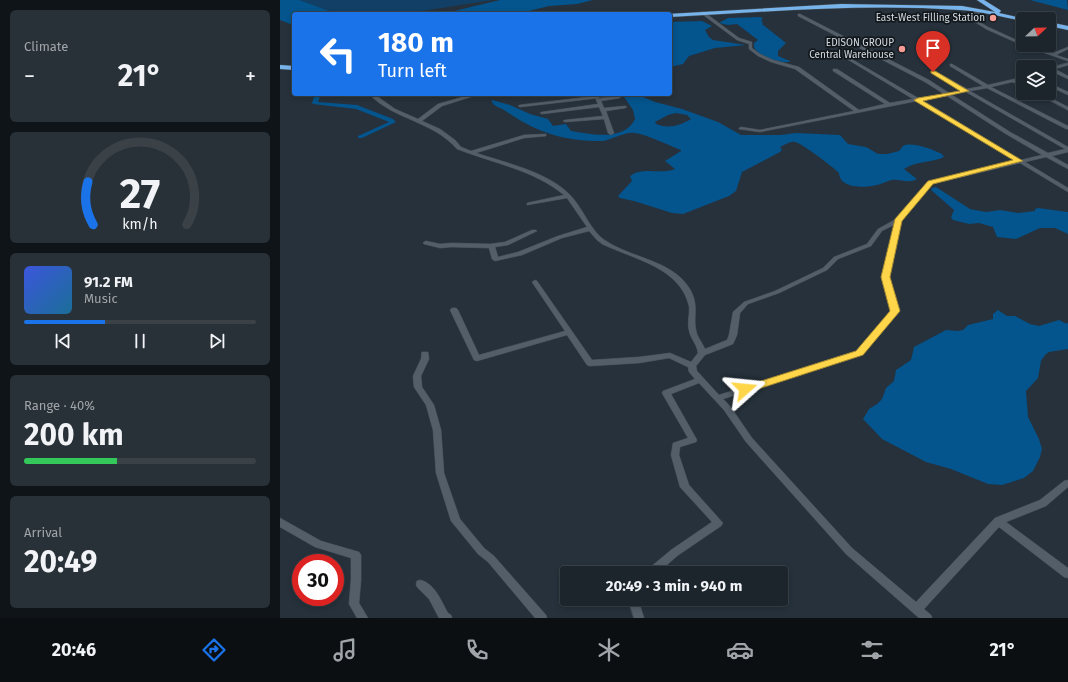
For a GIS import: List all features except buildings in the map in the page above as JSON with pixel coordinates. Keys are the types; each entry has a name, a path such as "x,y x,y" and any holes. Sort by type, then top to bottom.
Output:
{"highway":[{"path":"672,15 862,6 980,8 985,6 981,1"},
{"path":"981,1 996,10 1016,16"},
{"path":"962,8 1016,17"},
{"path":"1056,26 1068,28"},
{"path":"280,67 292,68"}],"street":[{"path":"985,12 972,14 969,17 978,24 1016,41"},
{"path":"703,13 738,39 752,43 750,48 759,55 772,61 797,68 858,111"},
{"path":"799,15 928,81 984,118 1068,167"},
{"path":"1052,55 1068,48"},
{"path":"1044,52 1068,60"},
{"path":"848,58 1068,190"},
{"path":"1056,68 1068,64"},
{"path":"952,65 987,86 1068,128"},
{"path":"836,70 889,105"},
{"path":"933,72 1068,149"},
{"path":"1056,73 1068,78"},
{"path":"741,128 760,131 1014,81"},
{"path":"1056,88 1068,94"},
{"path":"374,96 397,112 447,134 459,148 521,169 553,185 568,196 603,242 660,267 675,277 683,284 692,305 692,330 694,338 702,347 702,353"},
{"path":"420,121 440,105 471,96"},
{"path":"520,106 597,97 618,97"},
{"path":"597,97 611,133"},
{"path":"1051,100 1068,109"},
{"path":"542,113 625,107"},
{"path":"565,121 606,117"},
{"path":"472,152 524,137 544,135"},
{"path":"927,618 849,551 749,440 727,408 699,380 693,372 692,366 702,353 730,342 733,335 737,312 746,303 777,292 825,269 836,258 869,245 880,230 898,220 930,183 1068,149"},
{"path":"529,204 568,196"},
{"path":"718,398 859,353 895,311 886,277 898,220"},
{"path":"492,246 495,259 520,254 560,237 591,228"},
{"path":"426,243 440,246 492,246 506,244 534,231"},
{"path":"535,282 590,363 639,360 670,355 692,366"},
{"path":"454,310 477,358 570,332"},
{"path":"425,354 425,359 417,376 418,386 430,405 437,430 440,473 456,521 542,618"},
{"path":"659,566 718,523 685,487 675,455 676,445 693,440 666,393 699,380"},
{"path":"917,609 998,521 1043,503 1067,483"},
{"path":"998,521 1068,574"},
{"path":"280,522 318,544 356,555 354,604 363,618"},
{"path":"421,584 430,590 436,598 439,609 444,617 448,618"},
{"path":"635,606 639,618"}],"shaded area":[{"path":"280,0 299,0 332,12 292,12 292,25 280,20"},
{"path":"296,0 493,0 416,12 334,12"},
{"path":"500,0 593,0 577,4 549,6 525,12 450,12"},
{"path":"1030,0 1067,0 1068,10"},
{"path":"761,17 763,19 761,20 763,23 762,24 786,43 778,51 778,56 790,61 789,62 774,60 760,54 754,47 754,43 758,40 737,24 728,25 719,23 728,18"},
{"path":"702,21 712,26 705,30 709,37 713,40 746,45 715,48 689,56 683,64 672,67 672,22"},
{"path":"623,96 641,96 655,102 682,109 718,122 741,135 781,135 796,133 840,135 848,144 866,147 878,154 887,154 899,151 903,146 912,145 934,150 942,154 944,157 909,166 904,169 917,179 908,181 892,180 877,185 860,187 848,185 840,178 839,173 825,161 799,143 791,142 780,147 782,150 780,152 742,172 736,191 729,196 683,214 672,213 620,198 618,196 632,181 630,176 635,173 646,171 670,171 675,169 665,161 681,150 652,138 635,133 627,133 602,141 588,141 550,134 516,118 493,104 492,100 548,119 553,126 566,124 571,131 588,134 615,134 630,126 635,119 633,110","holes":["676,113 687,115 691,119 674,126 661,126 655,122 668,115"]},
{"path":"936,187 970,209 986,212 1000,210 1018,213 1035,211 1035,209 1038,208 1068,212 1068,234 1055,228 1040,228 1016,239 997,237 993,227 979,223 969,224 953,220 951,217 954,210 931,190 932,188"},
{"path":"998,310 1007,316 1015,316 1030,324 1039,326 1059,320 1067,324 1068,322 1068,349 1049,352 1045,355 1041,361 1038,378 1026,391 1028,417 1039,439 1042,449 1040,457 1033,471 1024,478 1002,485 988,484 951,469 926,462 882,439 863,419 869,409 882,399 886,388 894,381 896,370 911,360 914,347 946,330 963,330 968,325 993,319 993,314"}],"waterway":[{"path":"317,96 315,103 357,107 393,122 360,137"}],"place":[{"name":"East-West Filling Station","path":"993,18"},
{"name":"EDISON GROUP Central Warehouse","path":"902,49"}],"route":[{"path":"745,389 859,353 895,311 886,277 898,220 930,183 1019,161 918,100 966,91 933,72"}]}
